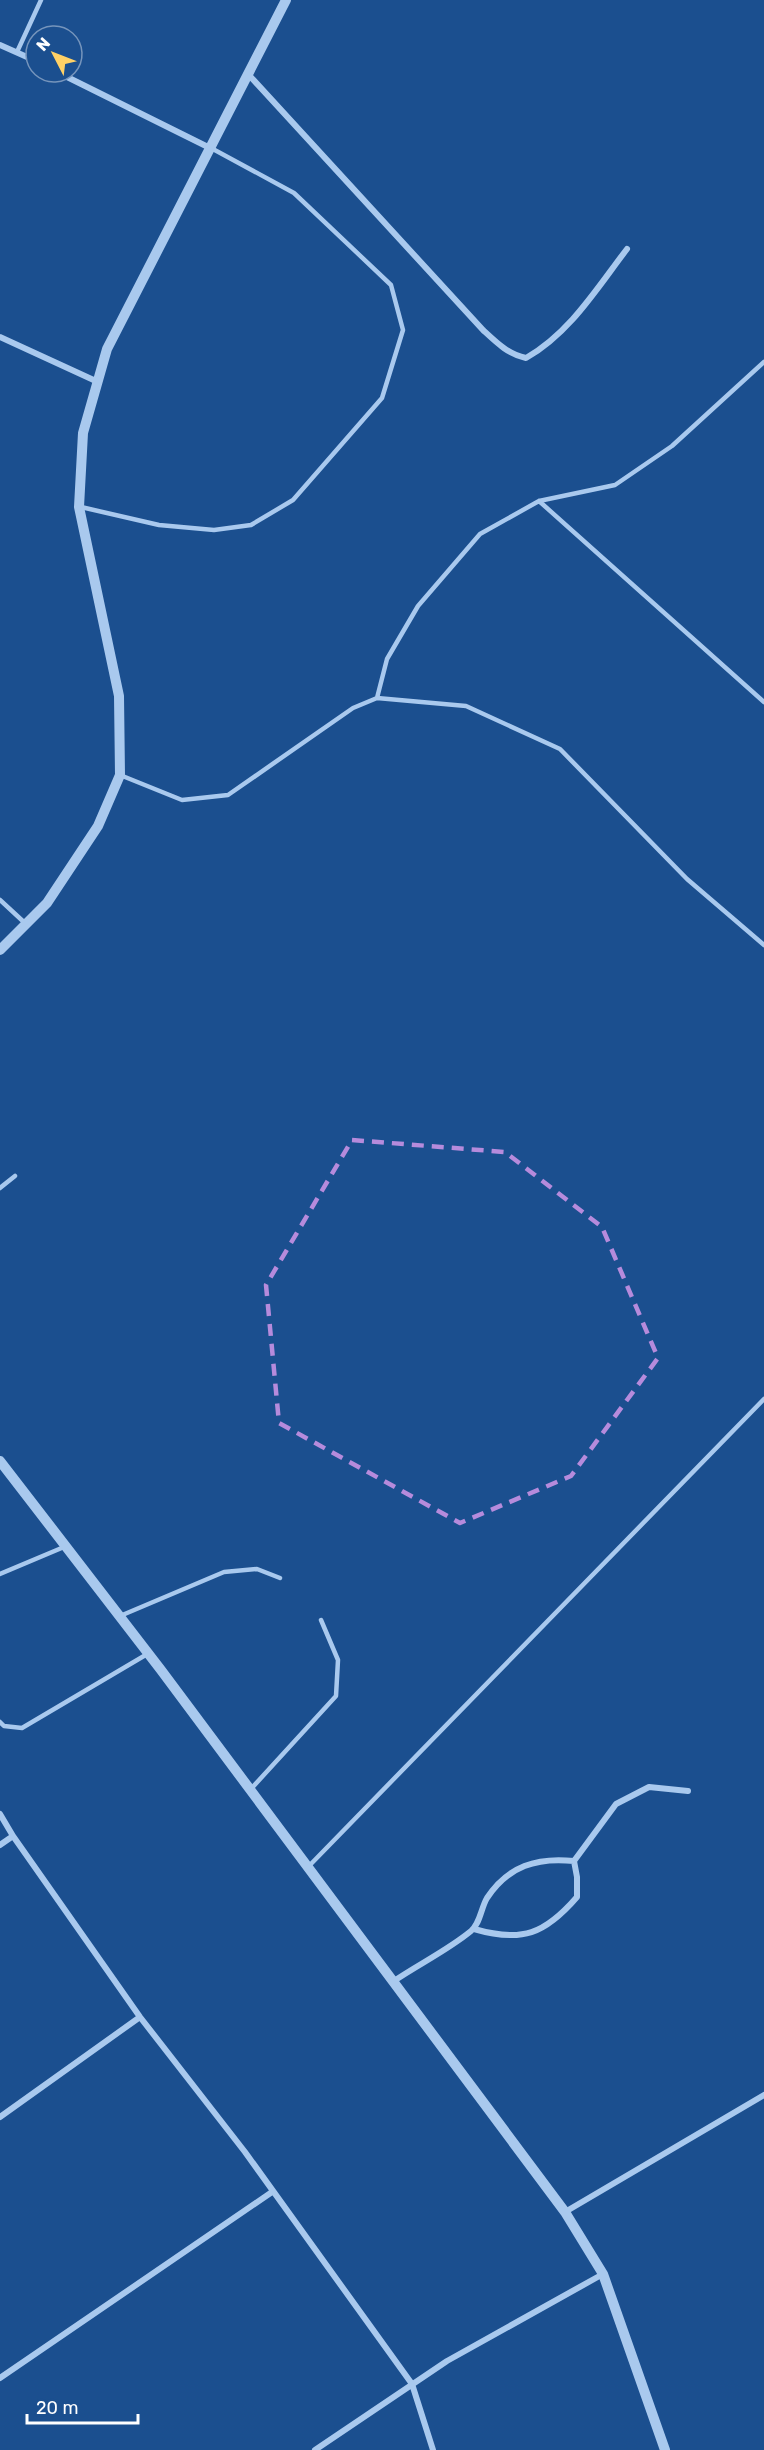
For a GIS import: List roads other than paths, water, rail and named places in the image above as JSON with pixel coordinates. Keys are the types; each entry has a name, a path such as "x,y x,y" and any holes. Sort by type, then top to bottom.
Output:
{"street":[{"path":"0,950 47,903 98,826 120,775 119,696 79,507 83,433 107,349 286,0"},
{"path":"0,45 24,55"},
{"path":"248,74 483,330 505,350 516,356 526,358 551,342 572,320 627,249"},
{"path":"81,84 210,148"},
{"path":"0,337 98,382"},
{"path":"0,1461 148,1653 565,2212 603,2274 665,2450"},
{"path":"574,1861 616,1804 649,1787 688,1791"},
{"path":"0,1814 140,2017 245,2152 412,2384 433,2450"},
{"path":"0,1845 14,1836"},
{"path":"394,1981 474,1929 486,1899 506,1876 533,1863 551,1859 574,1861"},
{"path":"474,1929 491,1934 522,1935 537,1932 560,1917 577,1897 578,1877 574,1861"},
{"path":"0,2117 140,2017"},
{"path":"565,2212 764,2096"},
{"path":"0,2378 272,2192"},
{"path":"315,2450 447,2361 603,2274"}],"lane":[{"path":"17,52 41,0"},
{"path":"79,507 159,525 214,530 251,525 293,500 382,398 403,330 391,285 294,193 210,148"},
{"path":"377,698 387,659 418,606 480,534 538,501 615,485 672,446 764,362"},
{"path":"538,501 764,702"},
{"path":"120,775 183,800 228,795 353,708 377,698 466,706 560,749 687,879 764,945"},
{"path":"0,900 26,924"},
{"path":"0,1188 15,1176"},
{"path":"308,1867 764,1398"},
{"path":"0,1574 65,1546"},
{"path":"120,1616 224,1572 257,1569 280,1578"},
{"path":"250,1790 336,1696 338,1660 321,1620"},
{"path":"0,1722 4,1726 22,1728 148,1653"}]}
